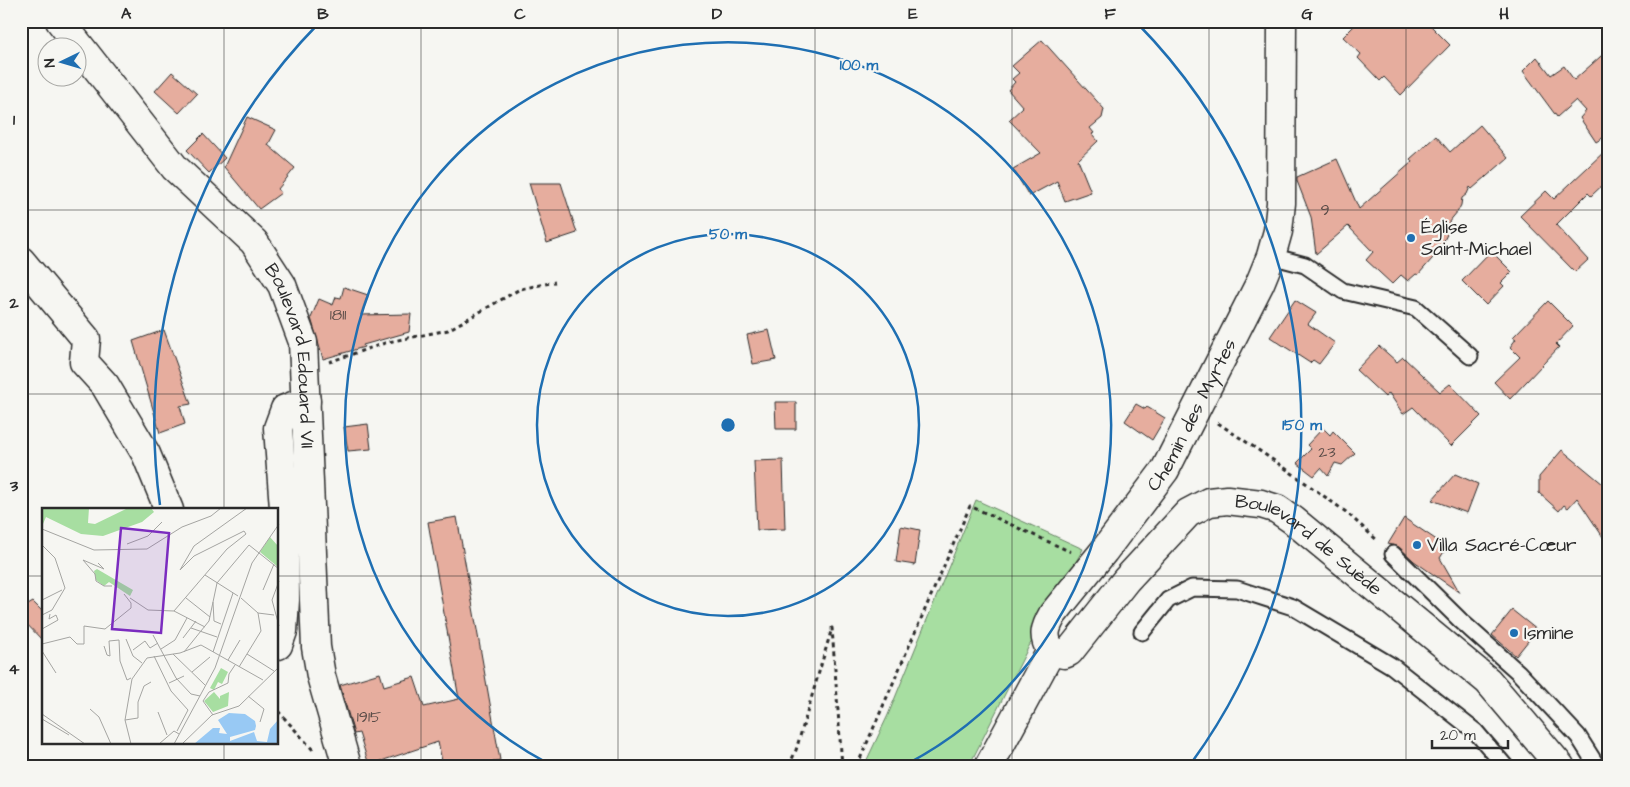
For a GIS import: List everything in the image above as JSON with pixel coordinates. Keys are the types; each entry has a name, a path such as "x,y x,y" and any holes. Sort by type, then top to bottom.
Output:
{"street":[{"name":"Boulevard Edouard VII","path":"60,21 176,168 254,242 282,285 303,342 316,646 321,676 347,766"},
{"name":"Chemin des Myrtes","path":"1051,651 1046,643 1047,624 1165,470 1260,283 1271,256 1278,231 1282,203 1282,21"},
{"path":"21,261 86,339 84,362 105,385 146,454 167,508"},
{"path":"279,642 283,632 285,600 284,508 278,428 285,409 306,401"},
{"name":"Boulevard de Suède","path":"1051,651 1064,654 1069,652 1126,580 1188,514 1209,502 1227,500 1261,504 1277,509 1294,520 1488,681 1560,766"},
{"path":"989,766 1051,651"}],"lane":[{"path":"1271,256 1305,265 1343,290 1416,308 1470,356"},
{"path":"1393,554 1461,621 1518,672 1578,736 1597,766"},
{"path":"1142,632 1168,600 1192,588 1237,589 1293,607 1392,666 1476,732 1505,766"}],"path":[{"path":"305,370 388,342 448,330 520,289 555,282"},
{"path":"1196,409 1282,466 1346,512 1393,554"},
{"path":"857,766 970,506 1094,562"},
{"path":"789,766 796,750 832,628 842,766"},
{"path":"279,711 317,754"}],"green space":[{"path":"976,500 1083,549 1028,648 969,766 864,766 888,715"}],"building":[{"path":"1359,21 1426,21 1450,45 1401,95 1384,77 1380,81 1358,58 1361,54 1343,37"},
{"path":"1042,40 1104,109 1102,118 1090,128 1098,141 1078,160 1091,192 1065,201 1057,181 1029,196 1013,169 1041,153 1009,120 1023,107 1008,90 1015,82 1012,79 1019,73 1012,66"},
{"path":"1609,49 1609,134 1596,142 1580,118 1586,111 1576,100 1557,117 1523,71 1537,57 1551,75 1564,66 1574,80"},
{"path":"172,72 197,94 179,113 155,91"},
{"path":"247,117 276,130 268,145 295,168 278,189 281,193 259,209 224,167"},
{"path":"1480,125 1508,158 1472,189 1470,187 1467,194 1462,198 1458,211 1448,223 1451,226 1439,251 1418,275 1416,274 1408,281 1401,275 1392,284 1366,260 1373,252 1348,226 1316,254 1311,217 1297,177 1337,159 1359,209 1412,162 1410,159 1436,136 1450,152"},
{"path":"203,134 225,158 209,173 187,150"},
{"path":"1606,150 1609,153 1609,172 1606,175 1609,179 1591,196 1588,193 1556,225 1588,260 1575,272 1520,216 1546,191 1554,199"},
{"path":"529,183 561,183 577,233 547,243"},
{"path":"1491,251 1512,272 1501,283 1504,286 1486,305 1462,281"},
{"path":"344,287 368,295 361,315 411,314 409,332 323,359 311,318 319,299 333,305 336,297 341,298"},
{"path":"1295,300 1316,313 1308,324 1335,343 1319,364 1313,360 1310,363 1270,337"},
{"path":"1548,301 1573,326 1556,344 1559,347 1510,399 1494,382 1520,357 1510,347 1516,339 1513,337"},
{"path":"164,330 191,404 180,406 185,424 160,433 133,341"},
{"path":"769,330 776,360 753,364 747,335"},
{"path":"1379,346 1397,362 1403,357 1440,392 1450,384 1481,416 1451,446 1413,407 1403,414 1389,393 1385,397 1356,370"},
{"path":"775,402 796,402 796,429 776,429"},
{"path":"1136,404 1145,409 1147,407 1165,418 1152,440 1125,421"},
{"path":"368,424 371,449 348,451 344,427"},
{"path":"1323,428 1330,435 1333,431 1355,453 1342,465 1335,463 1328,476 1321,468 1314,476 1297,463 1311,449 1307,445"},
{"path":"1562,450 1609,489 1609,546 1577,498 1568,508 1564,505 1559,511 1539,493 1539,477"},
{"path":"783,460 785,529 757,530 754,461"},
{"path":"1455,474 1478,484 1467,513 1432,500"},
{"path":"457,517 500,760 470,766 443,766 438,742 369,765 359,733 354,734 340,685 380,673 384,686 414,677 424,707 459,699 428,522"},
{"name":"Villa Sacré-Cœur","path":"1404,518 1447,547 1440,558 1460,593 1414,561 1399,547 1388,544"},
{"path":"901,526 920,530 915,565 896,562"},
{"path":"33,602 42,611 42,640 21,618 21,609"},
{"name":"Ismine","path":"1512,610 1537,630 1516,656 1492,635"}],"place":[{"name":"Église Saint-Michael","path":"1411,238"},
{"name":"Villa Sacré-Cœur","path":"1417,545"},
{"name":"Ismine","path":"1514,633"}]}
